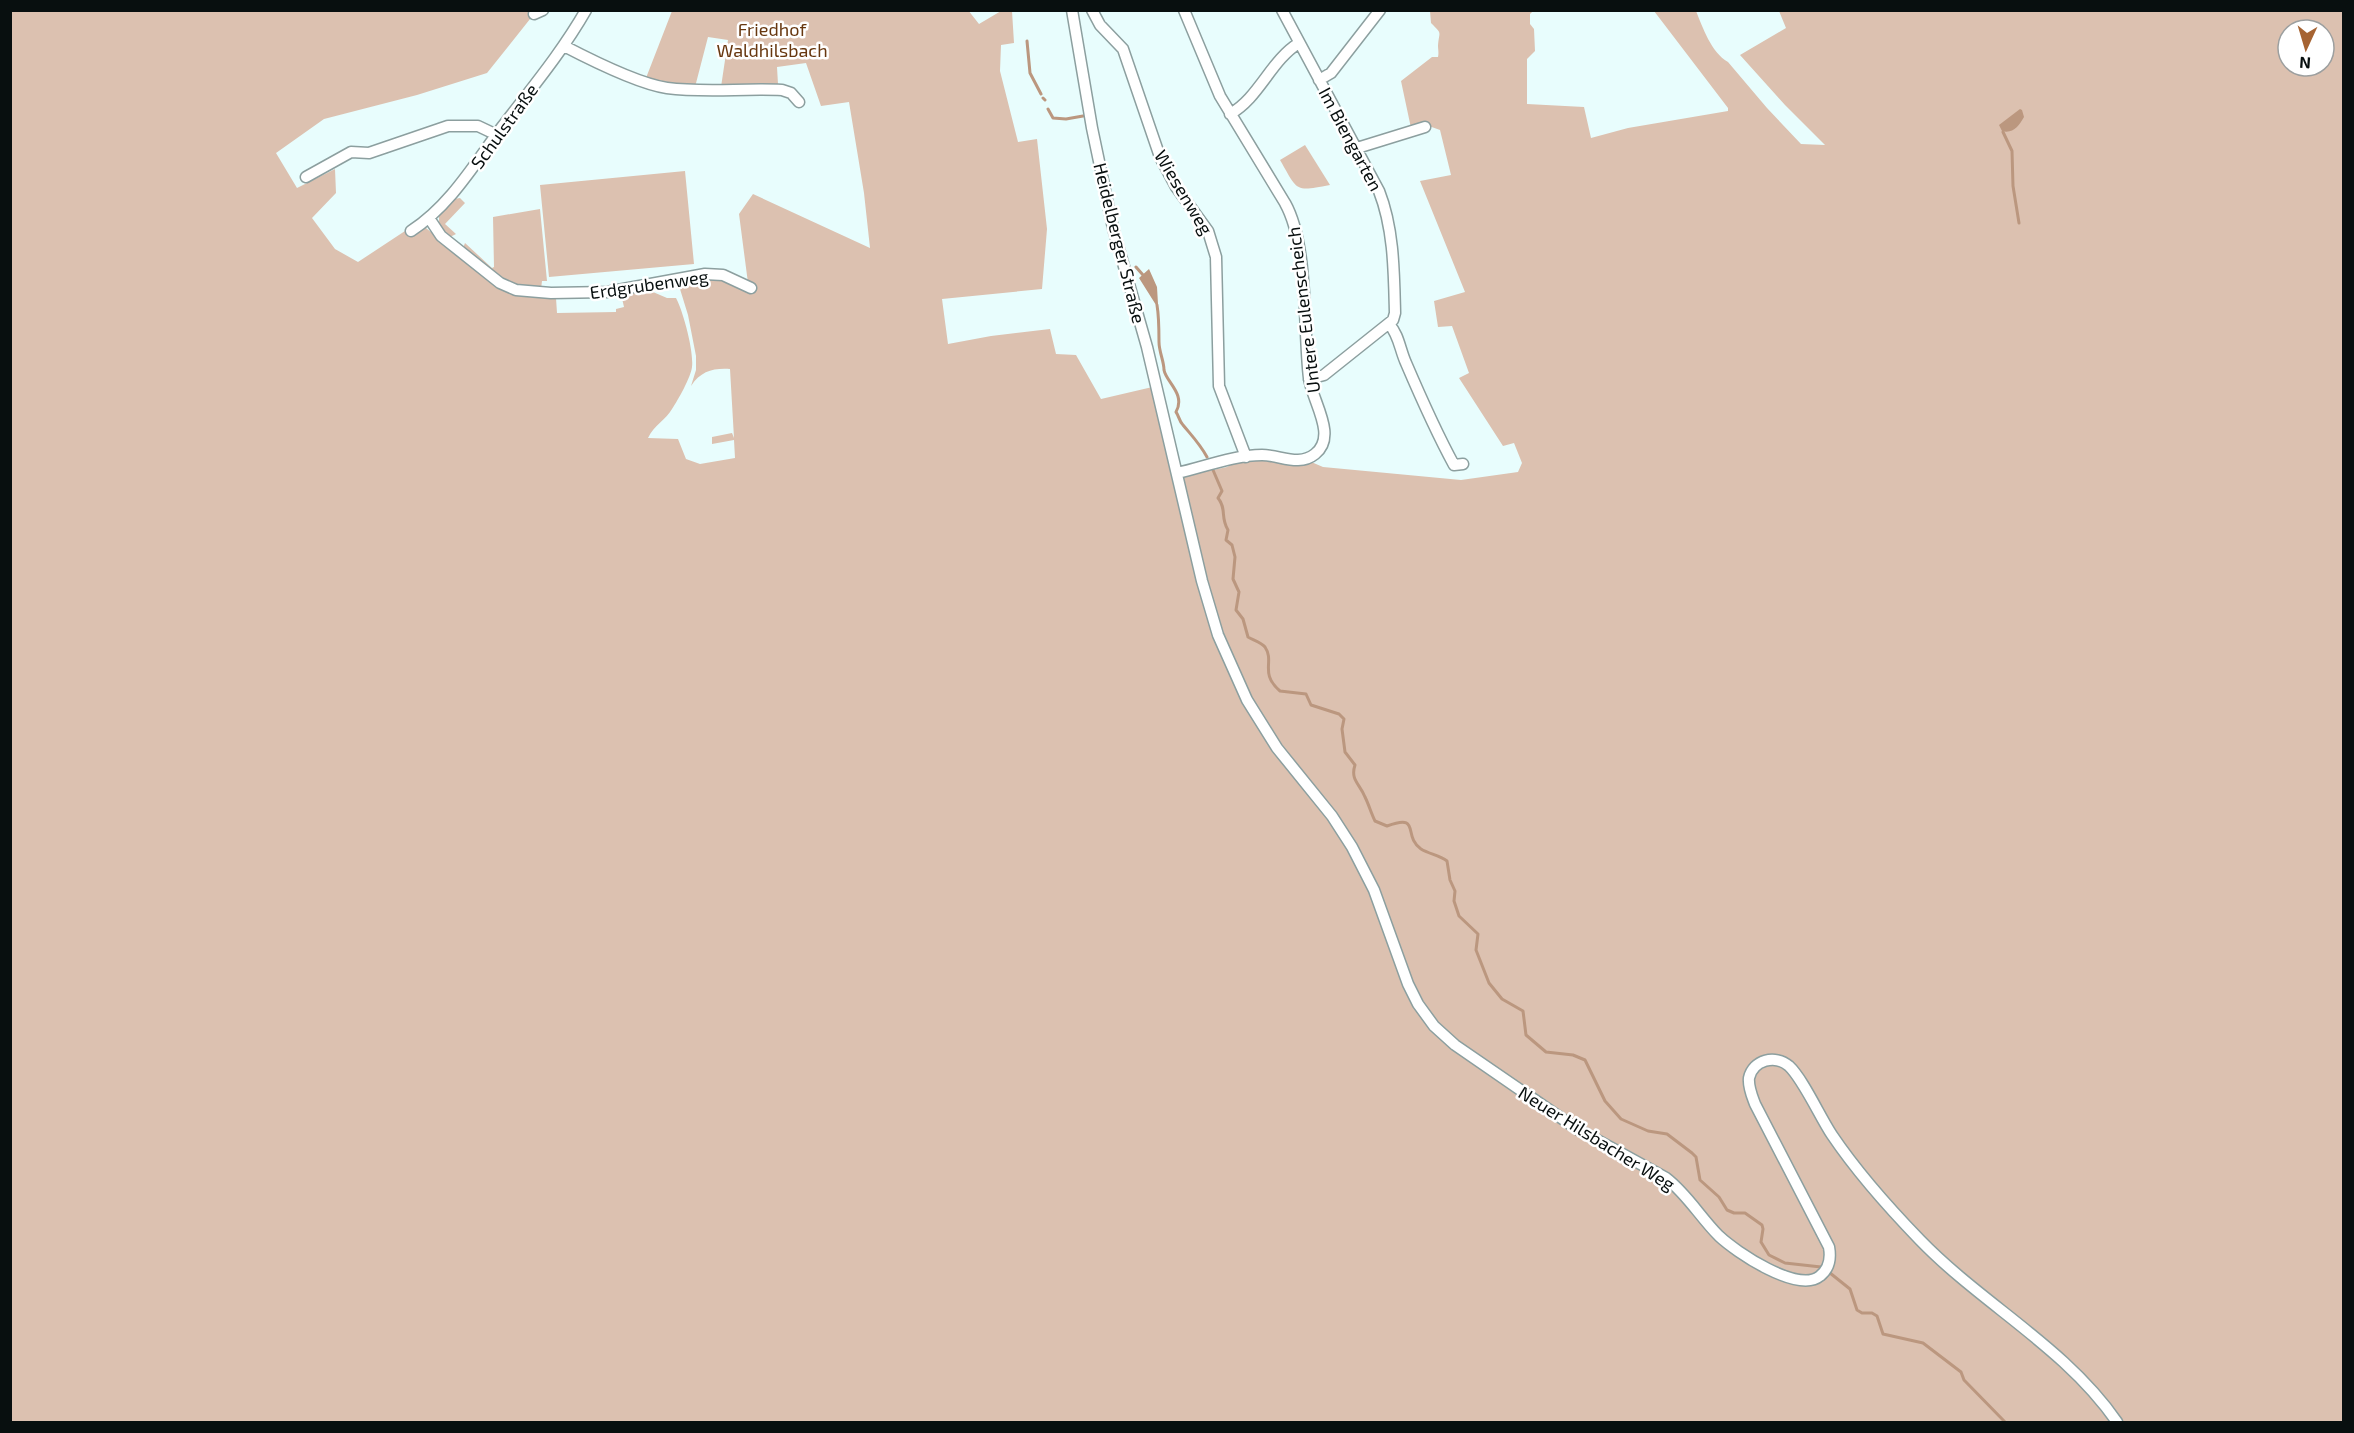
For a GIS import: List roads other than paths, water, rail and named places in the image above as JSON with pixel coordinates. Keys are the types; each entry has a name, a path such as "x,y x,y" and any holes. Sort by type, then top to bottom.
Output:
{"street":[{"name":"Schulstraße","path":"411,231 429,218 465,178 564,46 586,10"},
{"name":"Heidelberger Straße","path":"1072,10 1095,145 1113,228 1147,347 1178,473"},
{"name":"Wiesenweg","path":"1092,10 1100,25 1123,49 1163,163 1212,241 1216,257 1220,386 1246,457"},
{"name":"Untere Eulenscheich","path":"1178,473 1246,457 1266,455 1298,460 1308,458 1318,451 1323,442 1325,430 1309,379 1300,252 1294,225 1285,203 1215,86 1184,10"},
{"name":"Im Biengarten","path":"1282,10 1379,191 1388,220 1395,313 1389,324"},
{"path":"1319,80 1331,73 1380,10"},
{"path":"1230,114 1241,106 1288,50 1299,43"},
{"path":"564,46 641,81 658,86 690,90 782,90 791,93 799,102"},
{"path":"306,177 350,152 369,153 448,126 478,126 496,135"},
{"path":"1357,148 1425,127"},
{"name":"Erdgrubenweg","path":"429,218 441,236 500,283 516,290 551,293 607,292 705,274 723,275 751,288"},
{"path":"1309,379 1324,375 1389,324 1396,333 1405,362 1445,448 1454,465 1463,464"},
{"name":"Neuer Hilsbacher Weg","path":"1178,473 1209,606 1234,674 1266,732 1332,816 1352,847 1374,890 1410,990 1423,1012 1441,1033 1577,1130 1666,1178 1678,1188 1714,1231 1730,1245 1784,1276 1807,1281 1820,1276 1827,1267 1830,1258 1829,1247 1755,1104 1749,1084 1752,1071 1761,1062 1773,1060 1785,1063 1793,1071 1819,1116 1847,1156 1918,1238 1941,1260 2068,1366 2097,1396 2117,1422"}],"waterway":[{"path":"1027,41 1030,73 1041,94"},
{"path":"1048,109 1053,118 1066,119 1083,116"},
{"path":"2003,132 2012,151 2013,186 2019,223"},
{"path":"1136,267 1143,275"},
{"path":"1157,305 1159,342 1164,370 1179,400 1176,412 1207,457"},
{"path":"1213,470 1222,491 1218,498 1228,530 1226,540 1232,545 1235,557 1233,579 1239,592 1236,610 1243,619 1248,637 1259,642 1268,652 1270,679 1280,691 1306,694 1311,705 1339,714 1344,719 1342,729 1345,752 1355,765 1355,778 1375,821 1387,826 1404,822 1408,824 1416,844 1421,849 1447,861 1459,916 1478,934 1476,950 1489,983 1502,999 1523,1011 1526,1035 1546,1052 1573,1055 1585,1060 1605,1101 1621,1119 1648,1131 1667,1134 1692,1153 1696,1157 1700,1180 1719,1197 1727,1210 1734,1213 1745,1213 1762,1225 1761,1242 1769,1255 1785,1263 1821,1267"},
{"path":"1830,1273 1850,1289 1857,1310 1877,1316 1883,1334 1923,1343 1961,1372 1964,1380 2005,1422"}],"park label":[{"name":"Friedhof Waldhilsbach","path":"772,39"}]}
